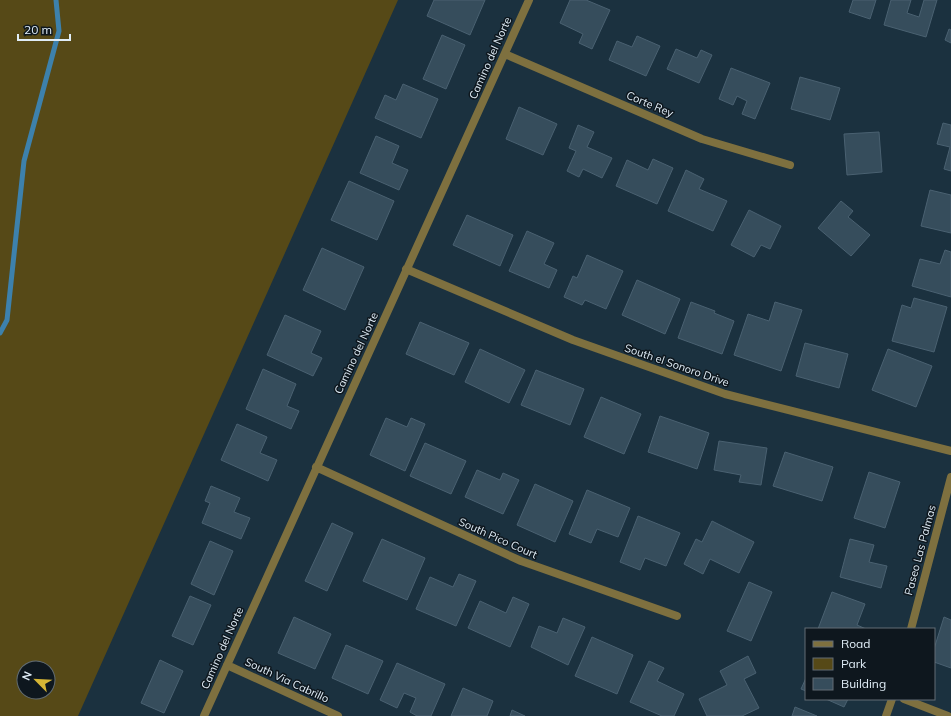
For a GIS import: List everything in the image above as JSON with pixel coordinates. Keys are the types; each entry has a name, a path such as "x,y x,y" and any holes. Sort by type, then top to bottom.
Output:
{"street":[{"name":"Camino del Norte","path":"204,716 529,0"},
{"name":"Corte Rey","path":"505,54 702,139 790,165"},
{"name":"South el Sonoro Drive","path":"406,269 572,340 725,394 951,451"},
{"name":"South Pico Court","path":"316,467 521,561 677,616"},
{"name":"Paseo Las Palmas","path":"911,628 951,477"},
{"name":"South Via Cabrillo","path":"227,665 338,716"},
{"path":"886,716 892,700"},
{"path":"907,700 948,716"}],"green space":[{"path":"0,0 398,0 78,716 0,716"}],"building":[{"path":"434,0 485,0 470,35 427,16"},
{"path":"570,0 586,0 610,10 592,49 579,43 583,34 560,23"},
{"path":"853,0 876,0 870,19 849,12"},
{"path":"891,0 911,0 907,13 919,17 924,0 937,0 926,37 884,25"},
{"path":"949,29 951,30 951,43 945,40"},
{"path":"442,35 465,45 446,89 423,79"},
{"path":"637,36 660,46 646,76 609,60 617,41 632,47"},
{"path":"676,49 697,58 701,50 712,55 699,83 667,69"},
{"path":"731,68 770,83 755,119 742,114 747,101 737,96 733,105 719,99"},
{"path":"800,77 840,88 830,120 791,109"},
{"path":"403,84 438,99 421,138 375,118 385,95 396,100"},
{"path":"519,107 557,124 543,155 506,139"},
{"path":"943,123 951,125 951,171 944,169 950,147 937,144"},
{"path":"578,125 594,132 587,147 612,158 602,178 583,169 579,177 567,171 576,151 569,148"},
{"path":"879,132 882,172 847,175 844,134"},
{"path":"376,136 399,146 392,163 408,170 399,190 360,173"},
{"path":"653,159 673,168 657,204 616,186 627,160 648,170"},
{"path":"686,170 704,179 699,189 727,201 713,231 668,211"},
{"path":"349,181 394,201 377,240 331,220"},
{"path":"930,190 951,195 951,233 921,226"},
{"path":"841,201 853,211 848,217 870,235 851,256 818,228"},
{"path":"749,210 781,226 770,249 761,245 754,257 731,245"},
{"path":"467,215 513,235 500,266 453,245"},
{"path":"527,231 554,243 544,264 557,270 549,288 509,271"},
{"path":"322,248 364,267 345,310 303,290"},
{"path":"945,250 951,252 951,297 912,286 920,259 940,264"},
{"path":"587,255 623,271 606,309 585,300 582,305 564,297 573,276 577,278"},
{"path":"637,280 680,299 665,334 622,315"},
{"path":"914,298 947,307 934,352 892,341 902,305 911,308"},
{"path":"691,302 715,311 714,313 734,321 722,354 678,338"},
{"path":"775,302 802,310 781,371 734,355 748,314 769,321"},
{"path":"285,315 321,331 311,353 322,358 313,376 267,355"},
{"path":"420,322 469,343 454,375 406,354"},
{"path":"805,343 848,354 839,388 796,376"},
{"path":"480,349 525,370 509,403 465,382"},
{"path":"888,349 932,366 916,407 872,390"},
{"path":"263,369 296,384 287,406 299,411 291,429 246,409"},
{"path":"536,370 584,389 570,425 521,405"},
{"path":"601,397 641,414 624,454 584,437"},
{"path":"660,416 709,433 697,469 648,452"},
{"path":"386,418 407,427 411,418 425,424 405,471 370,455"},
{"path":"237,424 267,437 260,453 277,460 268,481 221,460"},
{"path":"719,441 767,448 761,485 739,482 741,475 714,470"},
{"path":"425,443 466,461 451,494 410,476"},
{"path":"785,452 833,467 822,501 773,486"},
{"path":"477,470 500,480 503,473 519,480 503,514 465,497"},
{"path":"869,472 900,482 885,528 854,518"},
{"path":"535,484 573,501 555,542 517,525"},
{"path":"211,486 240,498 234,512 250,518 241,539 202,523 210,503 205,501"},
{"path":"587,490 630,508 618,537 597,529 591,543 569,534"},
{"path":"638,516 680,533 666,566 645,558 640,570 620,562"},
{"path":"712,521 754,542 739,573 710,559 703,574 684,564 696,539 702,542"},
{"path":"332,523 353,533 327,591 305,581"},
{"path":"382,539 425,558 407,600 363,581"},
{"path":"850,539 874,545 869,562 887,566 881,588 840,577"},
{"path":"210,541 233,551 214,595 191,584"},
{"path":"459,574 476,581 456,626 416,609 430,577 453,587"},
{"path":"749,582 772,592 751,641 727,631"},
{"path":"832,592 865,604 857,625 864,628 818,628"},
{"path":"190,596 211,605 193,645 172,636"},
{"path":"513,597 529,604 510,647 468,628 480,601 506,613"},
{"path":"294,617 331,634 315,669 278,653"},
{"path":"944,617 951,620 951,668 935,662 935,646"},
{"path":"563,618 585,627 568,665 531,647 539,626 557,633"},
{"path":"592,637 633,655 617,694 575,676"},
{"path":"346,645 383,661 368,694 332,678"},
{"path":"748,656 756,673 744,679 759,708 742,716 707,716 699,699 727,685 720,671"},
{"path":"160,660 183,671 164,713 141,703"},
{"path":"649,661 664,668 657,681 684,694 674,716 662,716 630,702"},
{"path":"397,663 445,684 431,716 417,716 410,712 416,698 404,693 397,708 380,700"},
{"path":"805,680 805,691 801,689"},
{"path":"463,688 493,701 487,716 451,716"},
{"path":"828,700 848,700 844,707"},
{"path":"795,707 817,716 792,716"},
{"path":"512,710 525,716 510,716"}],"waterway":[{"path":"0,333 7,320 24,161 59,31 56,0"}]}
